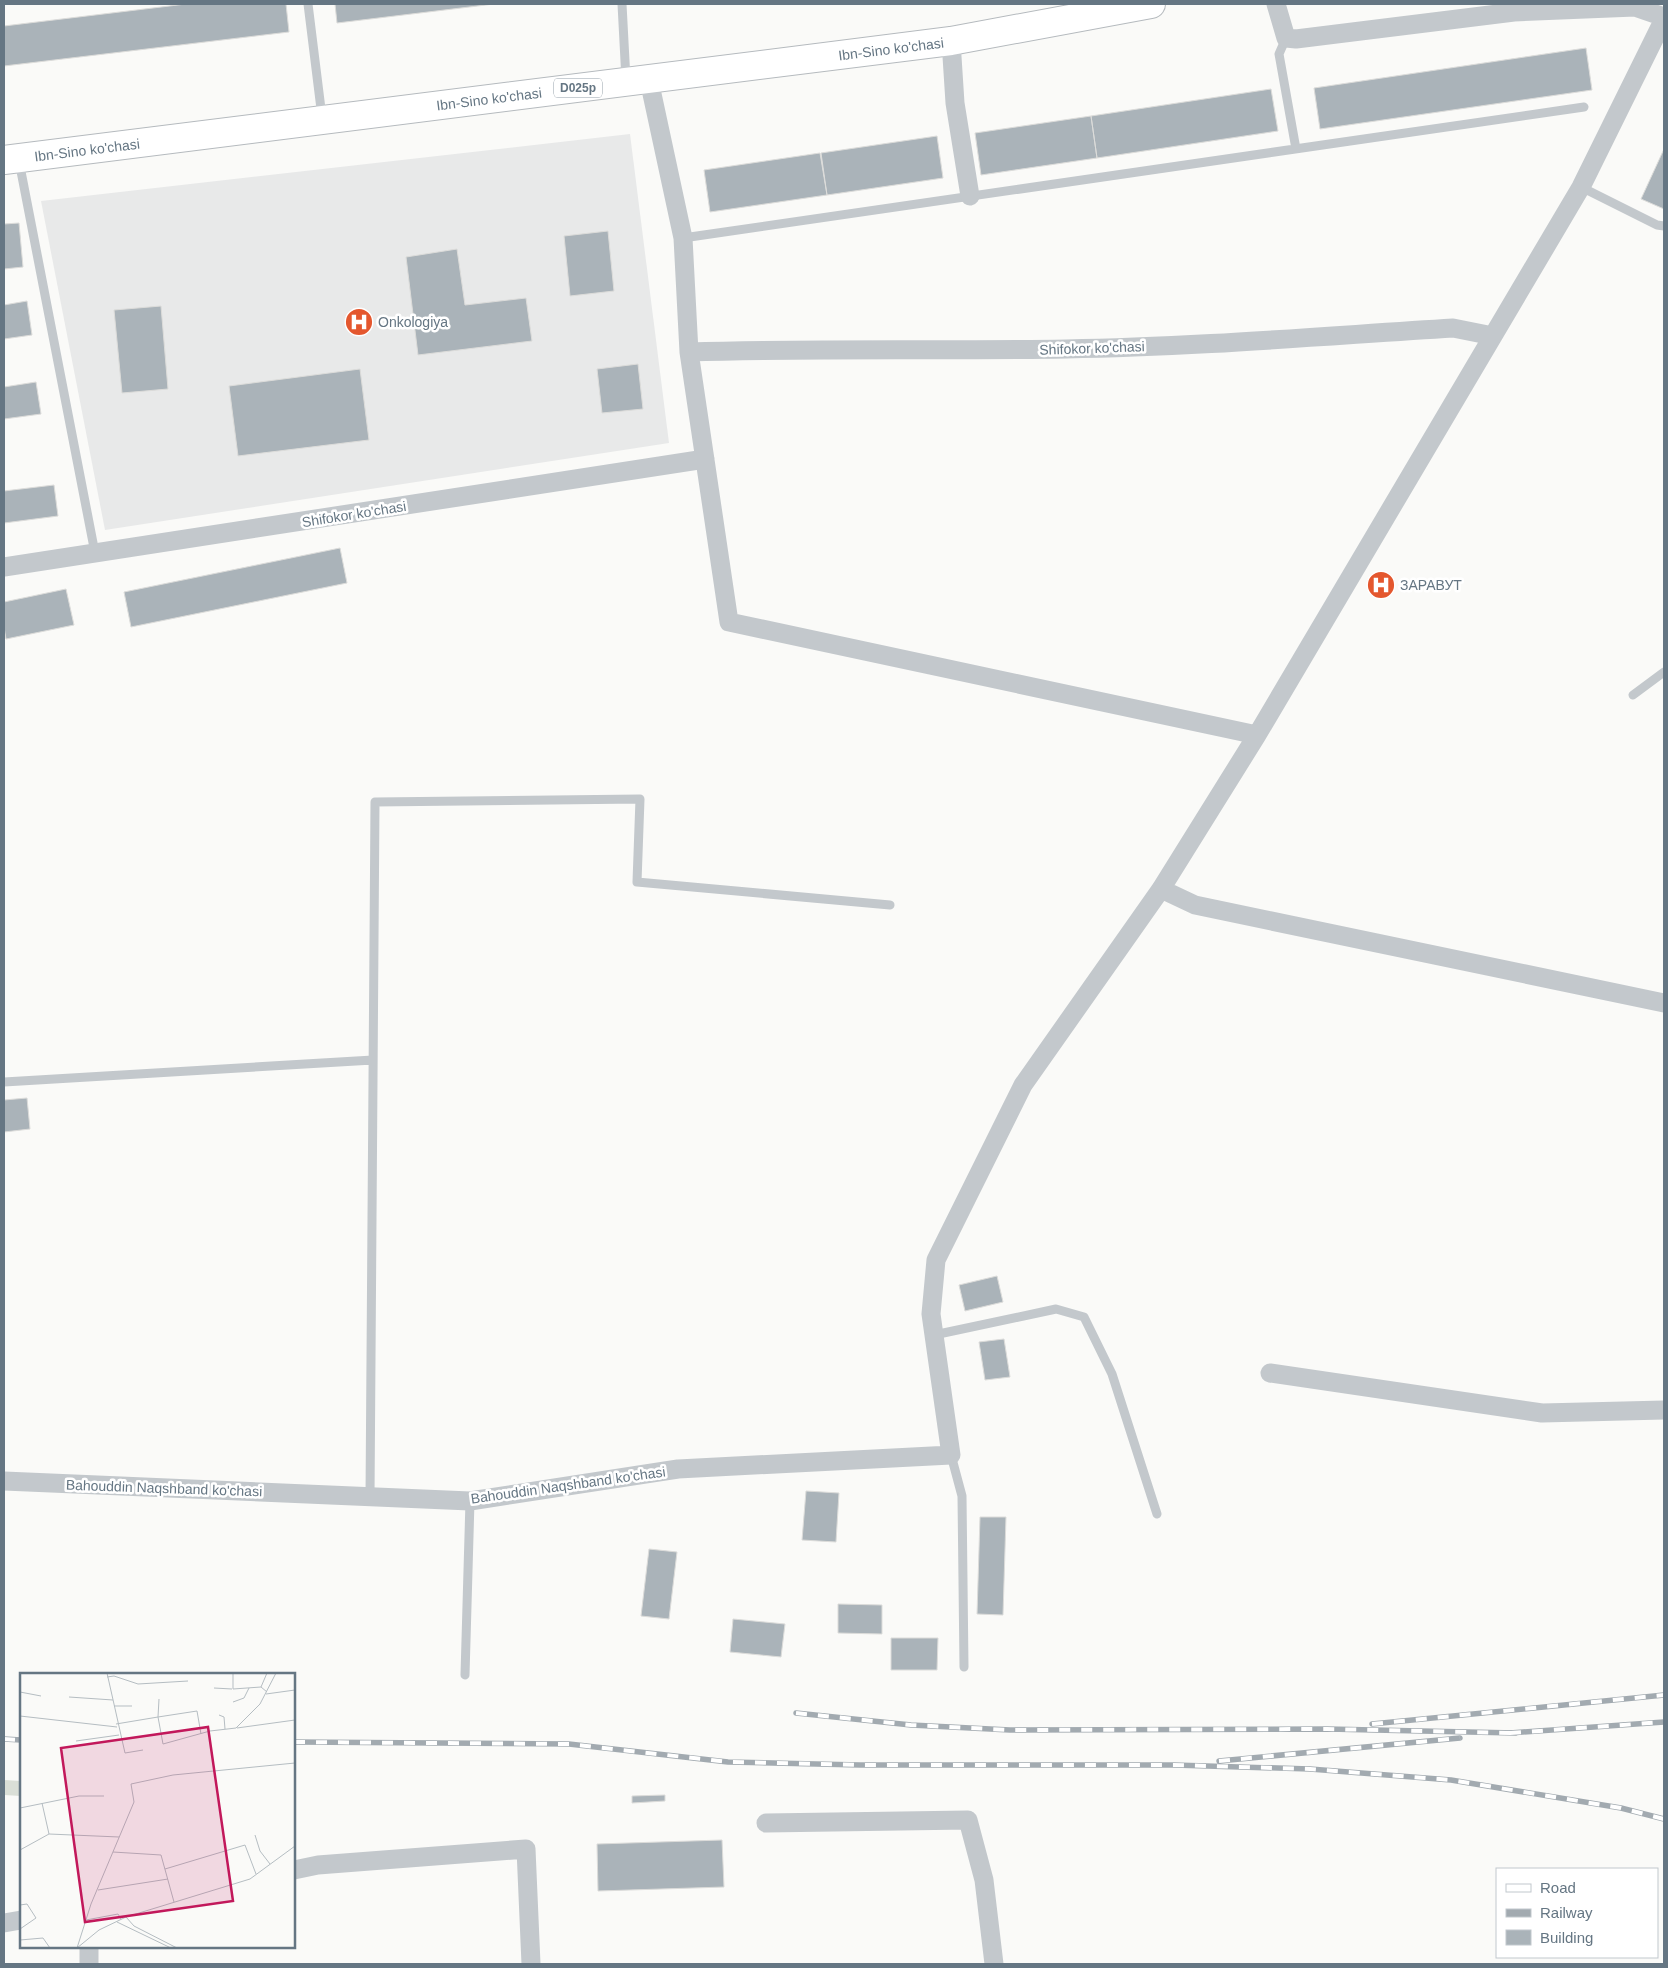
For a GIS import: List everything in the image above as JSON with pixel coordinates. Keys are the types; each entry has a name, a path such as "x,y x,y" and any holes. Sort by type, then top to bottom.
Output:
{"main road":[{"name":"Ibn-Sino ko'chasi","path":"11,159 951,41 1151,4"}],"street":[{"path":"951,1456 930,1314 936,1260 1023,1085 1161,889 1257,735 1581,187 1664,18 1635,7 1514,12 1296,39 1286,38 1282,30 1276,4"},
{"path":"951,41 955,103 970,196"},
{"path":"638,81 683,238 689,352 729,622 1257,735"},
{"name":"Shifokor ko'chasi","path":"689,352 779,349 1066,349 1184,345 1453,328 1493,336"},
{"name":"Shifokor ko'chasi","path":"4,567 705,459"},
{"path":"1161,889 1195,905 1664,1004"},
{"path":"1270,1373 1542,1413 1664,1410"},
{"name":"Bahouddin Naqshband ko'chasi","path":"4,1481 470,1501 678,1469 951,1456"},
{"path":"766,1822 968,1820 984,1880 994,1964"},
{"path":"295,1870 318,1866 526,1849 531,1964"},
{"path":"4,1923 20,1920"},
{"path":"89,1948 89,1964"}],"lane":[{"path":"308,4 322,120"},
{"path":"622,4 638,81"},
{"path":"1286,38 1279,54 1296,149"},
{"path":"683,238 1584,107"},
{"path":"11,159 95,554"},
{"path":"1581,187 1656,225 1664,226"},
{"path":"1633,695 1664,672"},
{"path":"370,1497 375,802 640,799 637,882 890,905"},
{"path":"4,1082 373,1060"},
{"path":"934,1336 1056,1309 1084,1317 1112,1374 1157,1514"},
{"path":"951,1456 962,1496 964,1668"},
{"path":"464,1675 470,1501"}],"shaded area":[{"name":"Onkologiya","path":"630,134 669,443 105,530 41,201"},
{"path":"4,1780 20,1781 20,1796 4,1795"}],"building":[{"path":"186,4 286,4 289,32 4,66 4,26"},
{"path":"335,4 494,4 337,23"},
{"path":"1586,48 1592,90 1320,129 1314,88"},
{"path":"1271,89 1278,131 1097,158 1091,116"},
{"path":"1091,116 1097,158 981,175 975,133"},
{"path":"937,136 943,178 827,195 821,153"},
{"path":"1664,149 1664,209 1641,199"},
{"path":"820,153 827,195 710,212 704,170"},
{"path":"19,223 23,267 4,269 4,224"},
{"path":"608,231 614,291 570,296 564,236"},
{"path":"457,249 465,305 526,298 532,341 418,355 406,257"},
{"path":"27,301 32,335 4,339 4,305"},
{"path":"161,306 168,389 122,393 114,310"},
{"path":"638,364 643,409 602,413 597,369"},
{"path":"360,369 369,440 238,456 229,386"},
{"path":"36,382 41,414 4,419 4,387"},
{"path":"54,485 58,516 4,523 4,491"},
{"path":"340,548 347,583 131,627 124,592"},
{"path":"66,589 74,625 6,639 4,602"},
{"path":"27,1098 30,1129 4,1132 4,1100"},
{"path":"997,1276 1003,1302 965,1311 959,1285"},
{"path":"1004,1339 1010,1377 985,1380 979,1342"},
{"path":"806,1491 839,1493 836,1542 802,1540"},
{"path":"980,1517 1006,1517 1003,1615 977,1614"},
{"path":"649,1549 677,1552 669,1619 641,1616"},
{"path":"838,1604 882,1605 882,1634 838,1633"},
{"path":"733,1619 785,1624 781,1657 730,1652"},
{"path":"891,1638 938,1638 937,1670 891,1670"},
{"path":"665,1795 665,1801 632,1803 632,1796"},
{"path":"722,1840 724,1887 598,1891 597,1844"}],"railway":[{"path":"1372,1724 1664,1695"},
{"path":"796,1713 911,1725 1010,1730 1327,1729 1516,1733"},
{"path":"1510,1733 1664,1722"},
{"path":"1219,1761 1460,1738"},
{"path":"4,1739 20,1740"},
{"path":"295,1742 569,1744 728,1762 860,1765 1174,1765 1310,1769 1451,1780 1621,1808 1664,1819"}],"place":[{"name":"Onkologiya","path":"359,322"},
{"name":"ЗАРАВУТ","path":"1381,585"}]}
